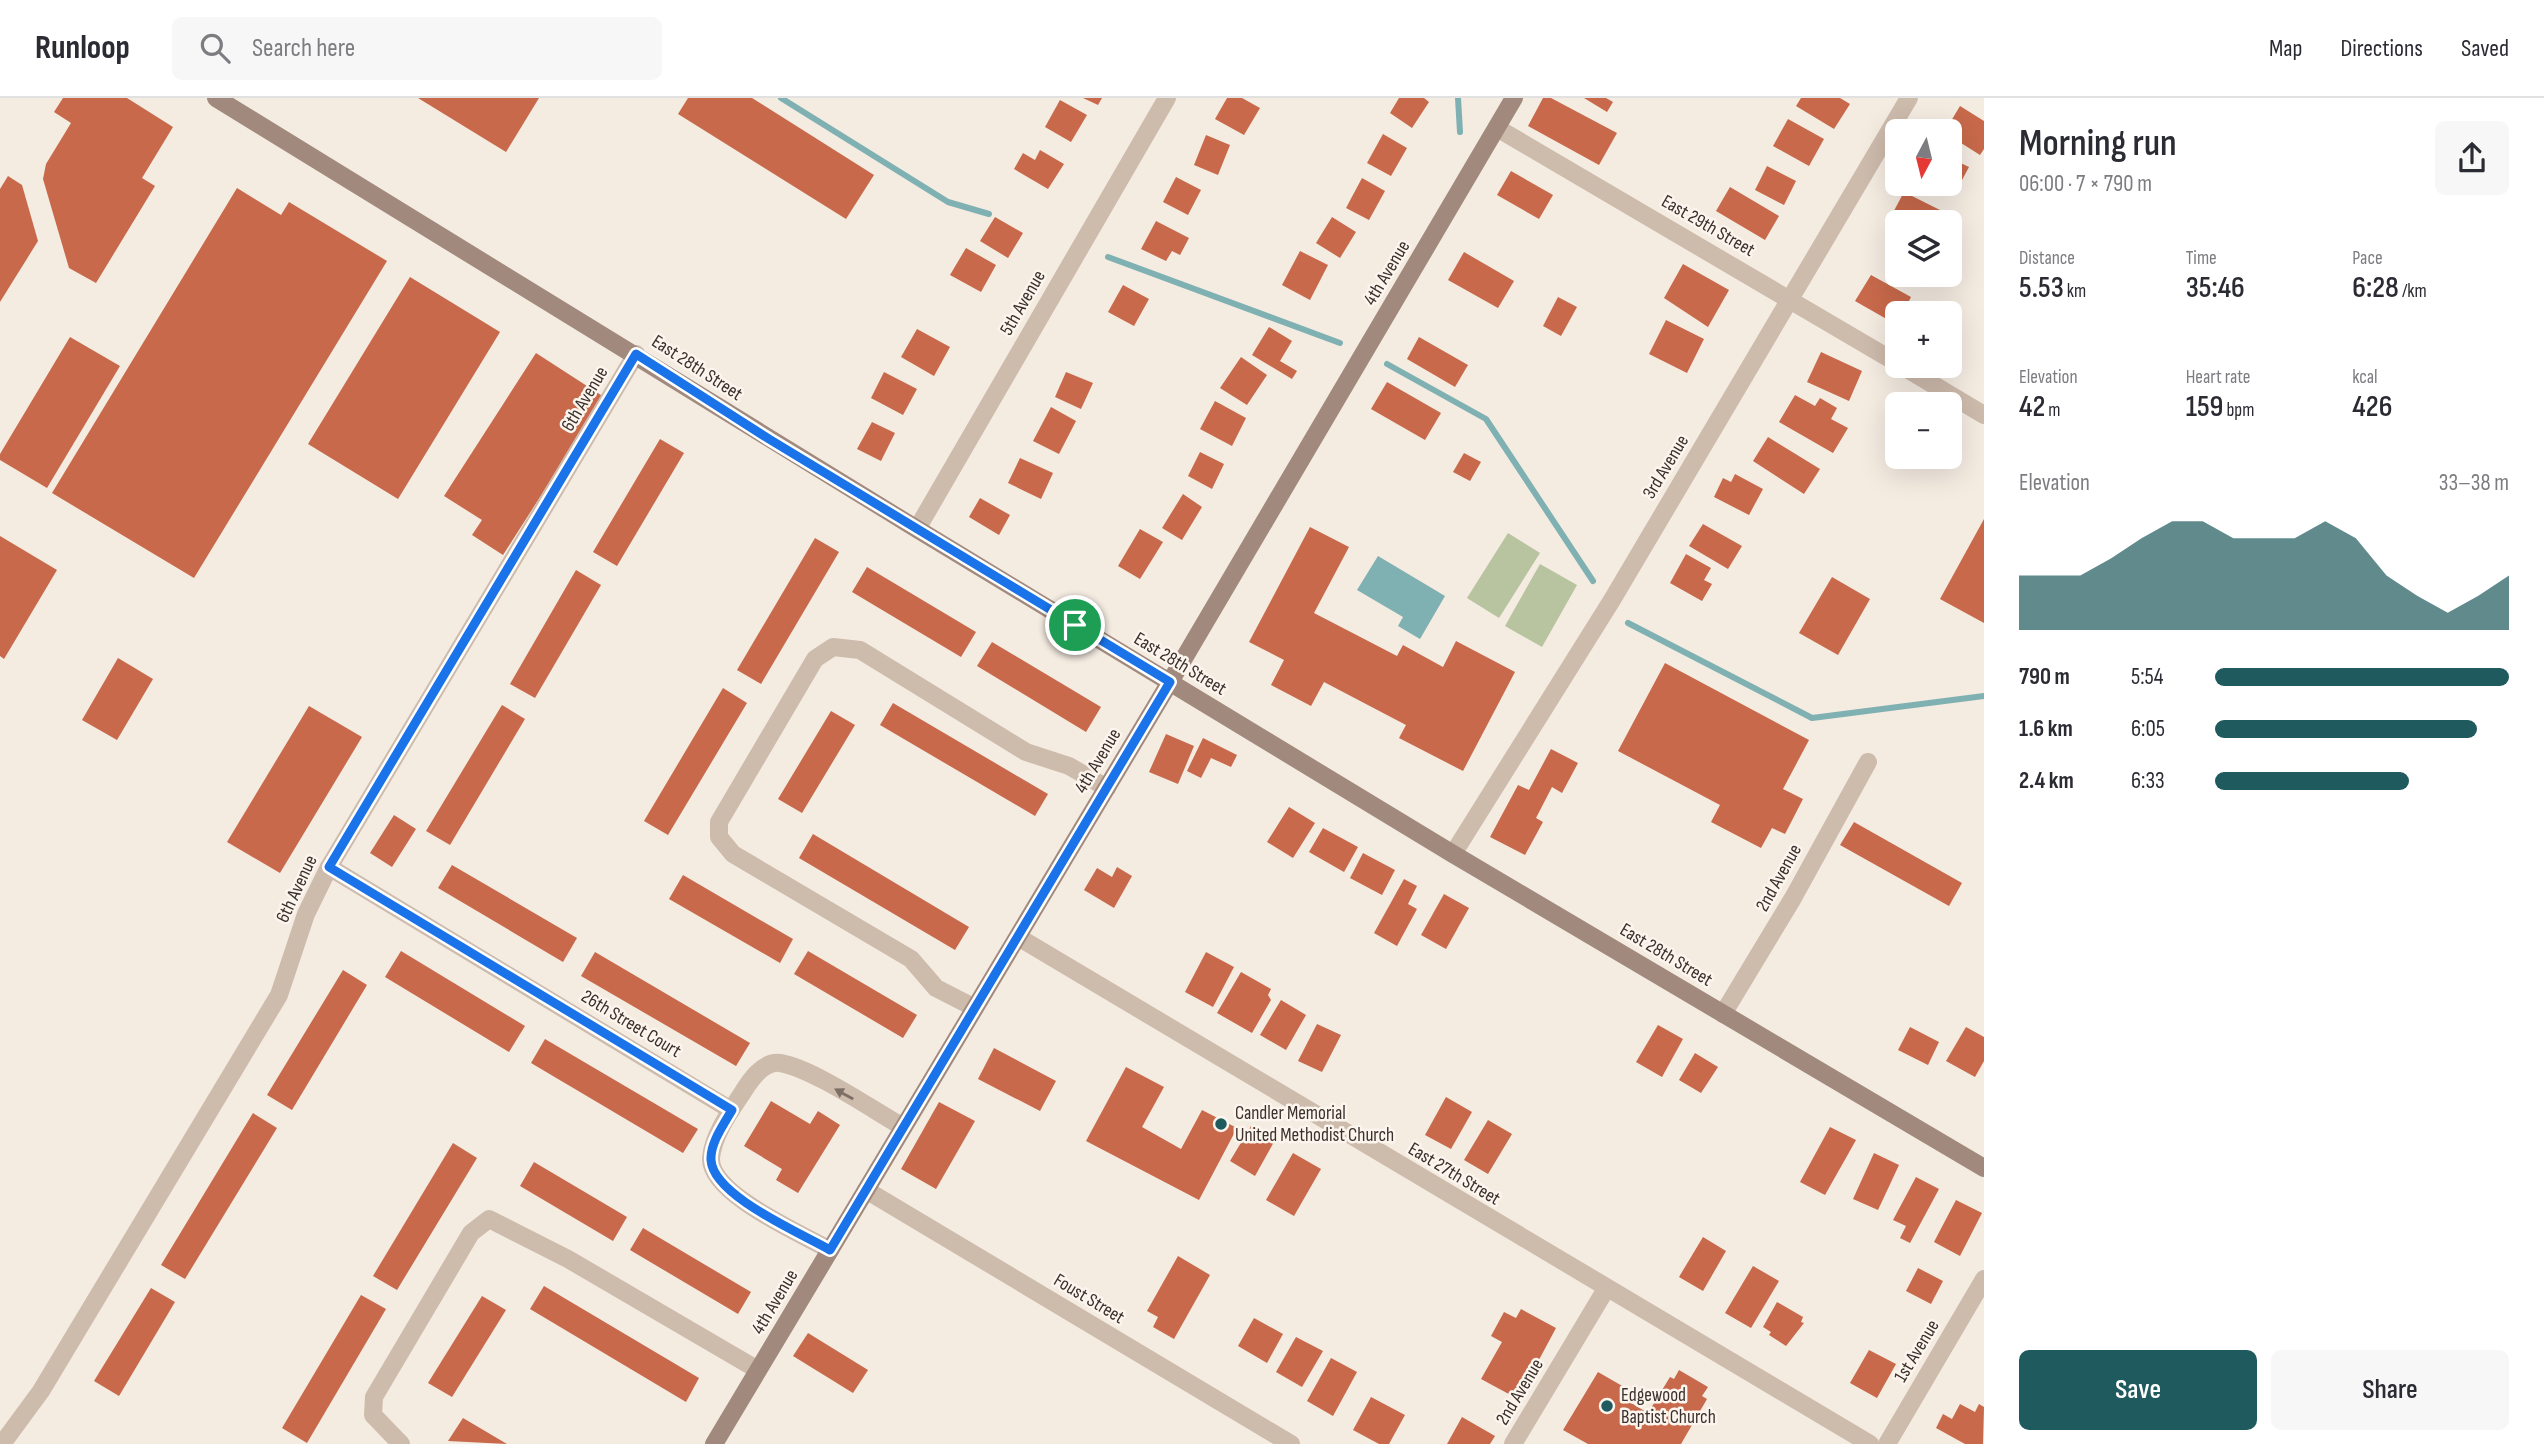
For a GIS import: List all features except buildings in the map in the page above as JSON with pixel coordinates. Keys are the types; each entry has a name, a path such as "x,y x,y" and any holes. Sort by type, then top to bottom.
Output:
{"street":[{"name":"East 28th Street","path":"216,98 917,529 1453,854 1984,1168"},
{"name":"5th Avenue","path":"917,529 1167,98"},
{"name":"4th Avenue","path":"714,1444 1107,788 1514,98"},
{"name":"3rd Avenue","path":"1453,854 1612,600 1909,98"},
{"name":"East 29th Street","path":"1497,128 1885,356"},
{"name":"6th Avenue","path":"2,1444 41,1391 279,995 306,914 329,867 636,354"},
{"path":"1922,378 1984,415"},
{"path":"975,1008 936,988 911,959 733,854 719,837 719,822 815,659 833,647 860,650 1026,752 1069,766 1107,788"},
{"name":"2nd Avenue","path":"1723,1014 1793,898 1868,761"},
{"name":"26th Street Court","path":"329,867 732,1110"},
{"name":"East 27th Street","path":"1018,937 1870,1444"},
{"path":"830,1250 735,1196 719,1179 711,1161 713,1145 732,1110 760,1070 777,1062 798,1068 903,1128"},
{"name":"Foust Street","path":"866,1190 1290,1444"},
{"path":"401,1444 373,1415 374,1396 471,1233 489,1219 568,1259 758,1370"},
{"name":"1st Avenue","path":"1887,1444 1984,1279"},
{"name":"2nd Avenue","path":"1513,1444 1606,1289"}],"green space":[{"path":"1508,533 1540,553 1499,618 1467,598"},
{"path":"1540,564 1577,585 1542,647 1505,626"}],"water":[{"path":"1378,556 1445,596 1420,639 1398,626 1403,617 1357,590"}],"waterway":[{"path":"781,98 948,202 989,214"},
{"path":"1458,98 1460,132"},
{"path":"1108,257 1340,343"},
{"path":"1387,364 1486,419 1593,581"},
{"path":"1628,623 1812,718 1984,696"}],"place":[{"name":"Candler Memorial United Methodist Church","path":"1221,1124"},
{"name":"Edgewood Baptist Church","path":"1607,1406"}],"route":[{"path":"636,354 769,439 1075,625 1170,682 830,1250 735,1196 719,1179 711,1161 713,1145 732,1110 329,867 636,354"}]}
